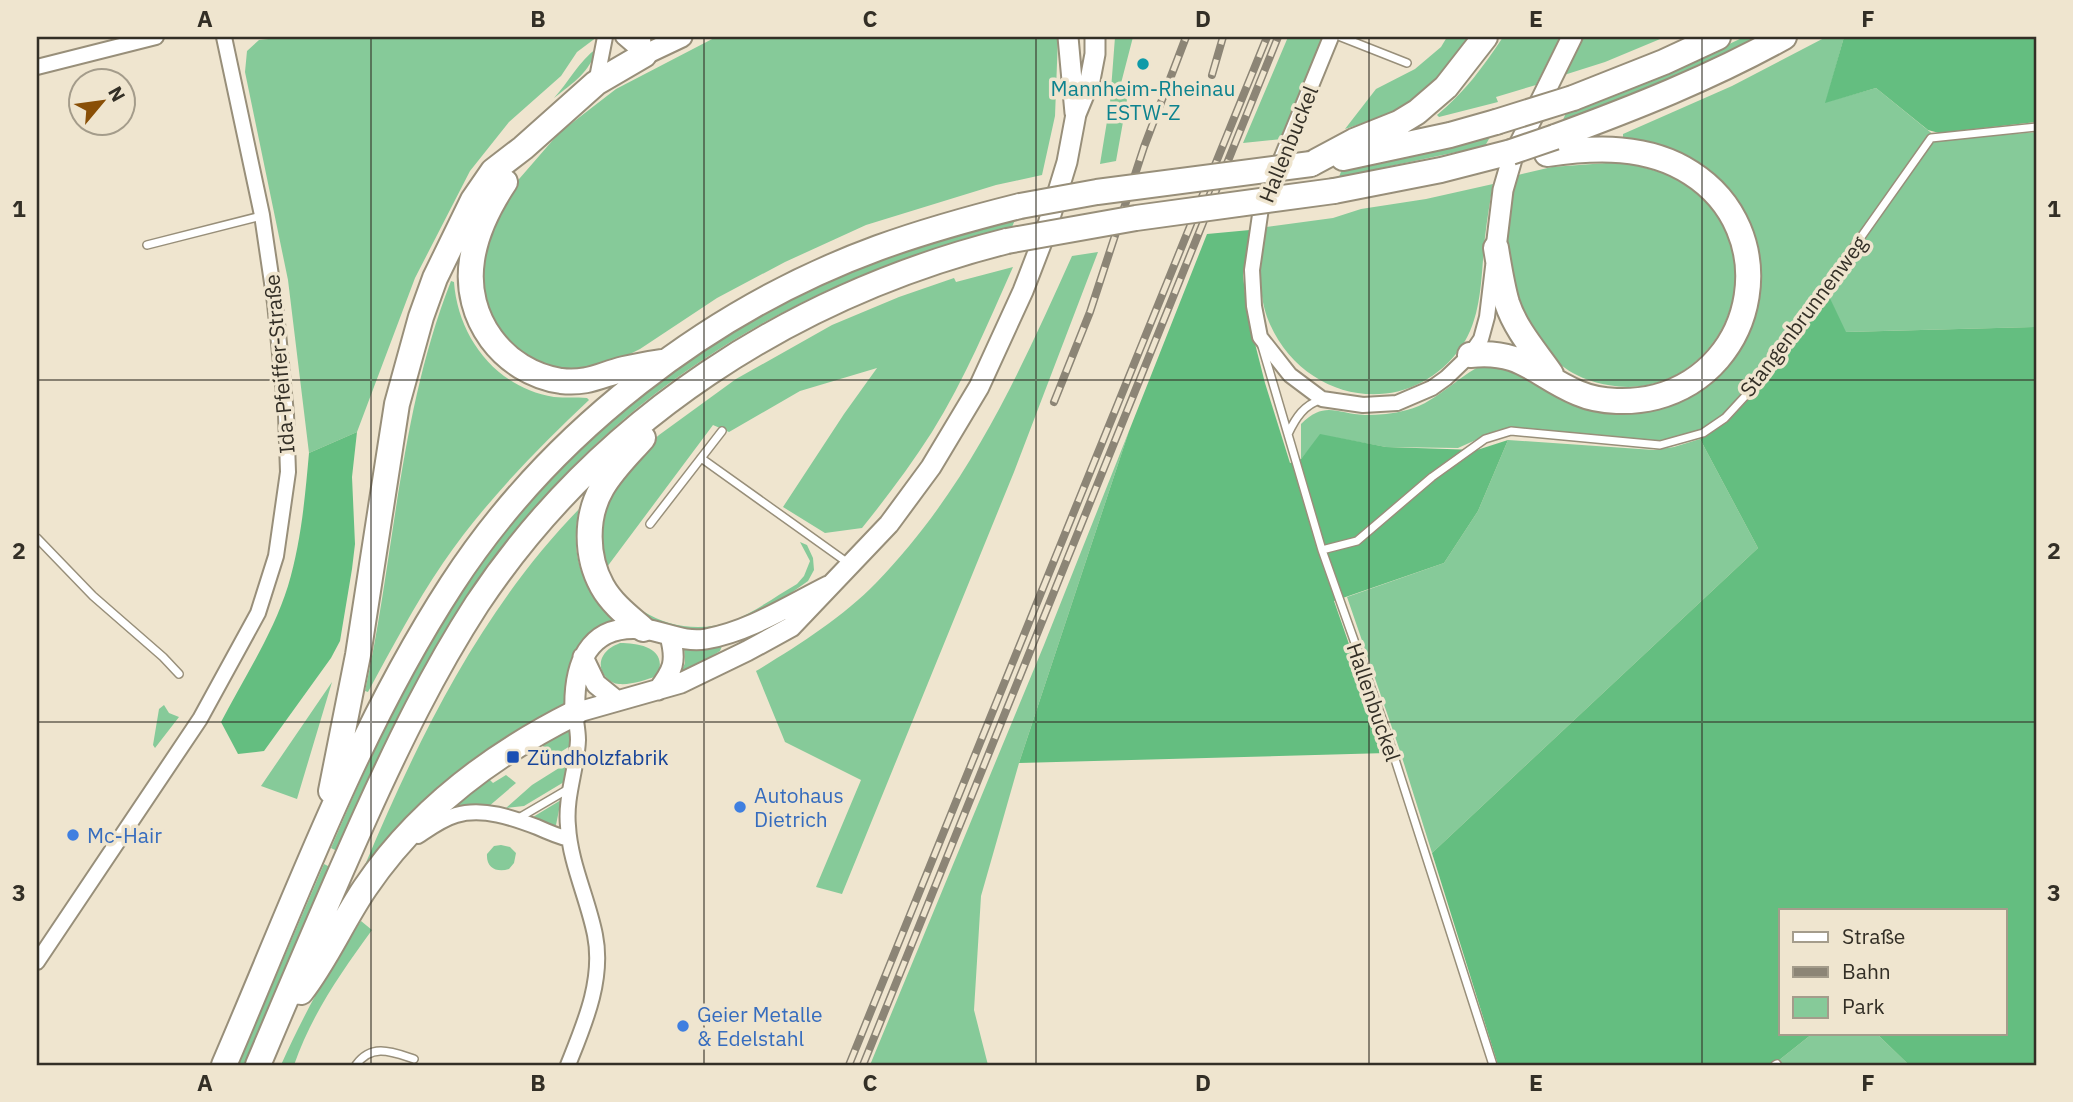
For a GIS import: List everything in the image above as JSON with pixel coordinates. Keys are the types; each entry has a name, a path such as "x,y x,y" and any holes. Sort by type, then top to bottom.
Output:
{"highway":[{"path":"224,1065 363,744 394,683 453,582 503,516 613,403 668,360 729,320 804,280 876,249 939,227 1020,206 1097,192 1311,164 1351,149 1399,123 1432,100 1464,67 1485,37"},
{"path":"1351,149 1437,138 1496,122 1573,98 1664,62 1718,37"},
{"path":"258,1065 396,749 439,667 478,603 523,542 588,469 687,386 732,356 824,305 911,268 1007,241 1123,220 1334,191 1551,145 1718,72 1784,37"},
{"path":"318,845 358,655 397,404 408,359 435,278 473,201 493,171 643,46"},
{"path":"1470,355 1506,355 1577,393 1598,399 1638,401 1678,389 1696,378 1724,352 1739,327 1745,308 1749,262 1733,215 1720,197 1690,172 1655,156 1629,151 1551,145"},
{"path":"523,148 490,205 471,262 474,303 491,341 523,368 562,381 599,379 622,369 668,360"},
{"path":"1496,248 1507,302 1513,317 1529,345 1556,380"},
{"path":"643,629 618,608 602,587 593,564 589,535 593,510 610,475 687,386"},
{"path":"273,1029 313,977 336,934 372,878 396,850 456,788 484,766 533,734 575,713"}],"main road":[{"path":"643,46 682,37"},
{"path":"1068,37 1076,114"},
{"path":"828,586 742,630 702,639 670,636 643,629 604,634 583,657 576,678 575,713 657,690 712,668 791,627 889,524 931,467 979,387 1023,291 1045,234 1067,162 1076,114 1090,80 1095,37"},
{"path":"1496,248 1503,190 1513,159 1572,37"},
{"path":"657,690 673,667 674,651 670,636"},
{"path":"583,657 608,703"}],"street":[{"path":"37,67 156,37"},
{"name":"Ida-Pfeiffer-Straße","path":"37,962 42,944 200,719 258,613 276,556 288,472 286,414 275,303 262,215 225,37"},
{"path":"596,83 605,37"},
{"path":"623,37 643,46"},
{"name":"Hallenbuckel","path":"1259,337 1252,270 1261,208 1331,37"},
{"path":"1259,337 1290,375 1322,399 1363,405 1397,402 1432,388 1446,379 1482,339 1488,317 1496,248"},
{"path":"578,740 608,703"},
{"path":"568,1065 587,1013 597,971 596,936 569,839 567,821 578,740 575,713"},
{"path":"396,850 458,814 489,813 569,839"}],"lane":[{"path":"1341,37 1407,63"},
{"name":"Stangenbrunnenweg","path":"1322,550 1357,541 1432,477 1485,439 1511,431 1660,445 1703,433 1725,418 1760,380 1931,138 2036,127"},
{"path":"147,245 262,215"},
{"name":"Hallenbuckel","path":"1259,337 1322,550 1383,722 1493,1065"},
{"path":"1288,435 1301,410 1322,399"},
{"path":"650,524 722,431"},
{"path":"701,458 851,565"},
{"path":"37,538 93,596 179,674"},
{"path":"516,820 571,787"},
{"path":"356,1065 365,1055 376,1050 414,1059"}],"green space":[{"path":"287,37 597,37 577,52 561,76 509,122 470,171 415,278 357,432 309,453 288,280 245,72 247,51 259,40"},
{"path":"716,37 1058,37 1055,116 1042,175 996,185 866,225 785,262 717,298 640,349 604,367 570,376 521,359 489,326 478,265 506,194 559,133 616,89"},
{"path":"1115,37 1133,37 1119,91 1128,94 1116,161 1100,164 1110,103"},
{"path":"1288,37 1323,37 1282,139 1243,143"},
{"path":"1447,37 1475,37 1442,79 1406,109 1345,129 1376,89 1415,69 1441,47"},
{"path":"1503,37 1560,37 1536,85 1496,97 1498,102 1439,117 1437,115 1473,79"},
{"path":"1582,37 1665,37 1605,62 1564,75"},
{"path":"1744,37 1760,37 1711,61 1562,122 1566,113 1670,72"},
{"path":"1826,37 1844,37 1826,102 1876,88 1940,140 2036,132 2036,327 1845,332 1823,284 1743,395 1713,422 1689,434 1663,440 1631,441 1528,428 1498,430 1458,448 1386,447 1321,435 1301,459 1301,424 1317,412 1332,410 1370,415 1407,410 1430,400 1474,369 1495,362 1522,370 1572,402 1614,413 1631,413 1672,405 1707,387 1733,360 1752,328 1761,292 1759,254 1747,217 1723,183 1701,165 1664,147 1623,138 1623,134 1732,86"},
{"path":"1844,37 2036,37 2036,122 1939,133 1928,130 1876,88 1825,103"},
{"path":"597,48 585,70 554,98 585,59"},
{"path":"1490,137 1485,146 1339,177 1342,169"},
{"path":"1620,162 1670,176 1698,193 1715,213 1730,243 1735,275 1731,306 1718,335 1699,359 1673,377 1642,386 1597,383 1569,371 1553,358 1523,321 1506,249 1511,202 1518,175 1552,167"},
{"path":"1493,184 1474,321 1462,346 1440,370 1414,386 1387,393 1359,393 1331,386 1306,371 1285,350 1269,322 1262,298 1261,263 1266,227 1333,218 1361,209 1426,199"},
{"path":"1015,220 1012,227 935,249 861,276 789,309 721,348 656,393 596,444 541,500 467,597 406,703 337,851 331,848 391,716 462,590 533,498 620,413 668,374 717,340 768,309 819,284 913,247"},
{"path":"1250,230 1243,275 1247,312 1265,383 1290,463 1301,459 1320,434 1386,447 1477,450 1508,440 1478,511 1444,563 1334,601 1387,753 1019,763 1129,431 1207,234"},
{"path":"1098,252 1014,472 842,894 816,887 861,780 785,742 756,671 803,642 849,608 909,547 938,509 988,429 1032,344 1072,256"},
{"path":"1013,267 976,351 944,412 907,469 862,528 825,533 783,507 877,368 800,391 729,432 713,425 607,567 627,599 642,610 676,625 695,627 732,621 797,584 804,576 810,561 800,542 807,545 813,558 814,570 808,581 775,604 719,630 687,632 647,621 633,612 602,566 602,507 639,453 659,435 736,379 832,325 954,278 956,282"},
{"path":"451,281 454,282 457,303 472,341 498,371 534,392 589,400 512,478 459,541 423,594 368,692 365,691 409,433 420,381"},
{"path":"1828,294 1846,332 2036,327 2036,1065 1909,1065 1879,1036 2007,1036 2007,909 1779,909 1779,1036 1809,1036 1773,1065 1498,1065 1432,853 1758,548 1700,439 1737,411 1786,353"},
{"path":"1129,431 1019,763 981,896 974,1010 988,1065 870,1065 1044,645"},
{"path":"357,432 352,477 355,544 340,641 331,658 264,751 238,754 221,722 266,639 288,586 299,537 309,453"},
{"path":"1700,439 1758,548 1432,853 1347,597 1444,563 1478,511 1508,440 1654,450"},
{"path":"579,509 576,541 581,571 590,590 600,594 619,620 609,626 570,708 373,869 365,865 407,770 455,677 482,632 544,548"},
{"path":"620,643 651,649 659,659 657,676 624,684 614,683 606,678 601,665 603,656"},
{"path":"684,646 722,646 720,651 684,673"},
{"path":"332,682 297,799 261,786"},
{"path":"164,705 169,713 179,717 155,748 153,745 159,709"},
{"path":"571,726 570,746 537,767 532,759 545,750 541,743"},
{"path":"567,763 564,782 524,806 506,808 532,785"},
{"path":"506,775 516,783 488,807 451,808 489,779 493,783"},
{"path":"561,800 556,825 533,817"},
{"path":"494,846 510,847 516,853 514,863 509,869 497,870 488,863 487,854"},
{"path":"324,864 330,867 246,1065 238,1065"},
{"path":"361,921 372,930 318,1011 294,1065 281,1065 318,992"},
{"path":"1809,1036 1879,1036 1909,1065 1773,1065"}],"railway":[{"path":"1054,402 1090,312 1144,147 1186,37"},
{"path":"1212,75 1223,37"},
{"path":"849,1065 1267,37"},
{"path":"863,1065 1278,37"}],"place":[{"name":"Mannheim-Rheinau ESTW-Z","path":"1143,64"},
{"name":"Zündholzfabrik","path":"513,757"},
{"name":"Autohaus Dietrich","path":"740,807"},
{"name":"Mc-Hair","path":"73,835"},
{"name":"Geier Metalle & Edelstahl","path":"683,1026"}]}
